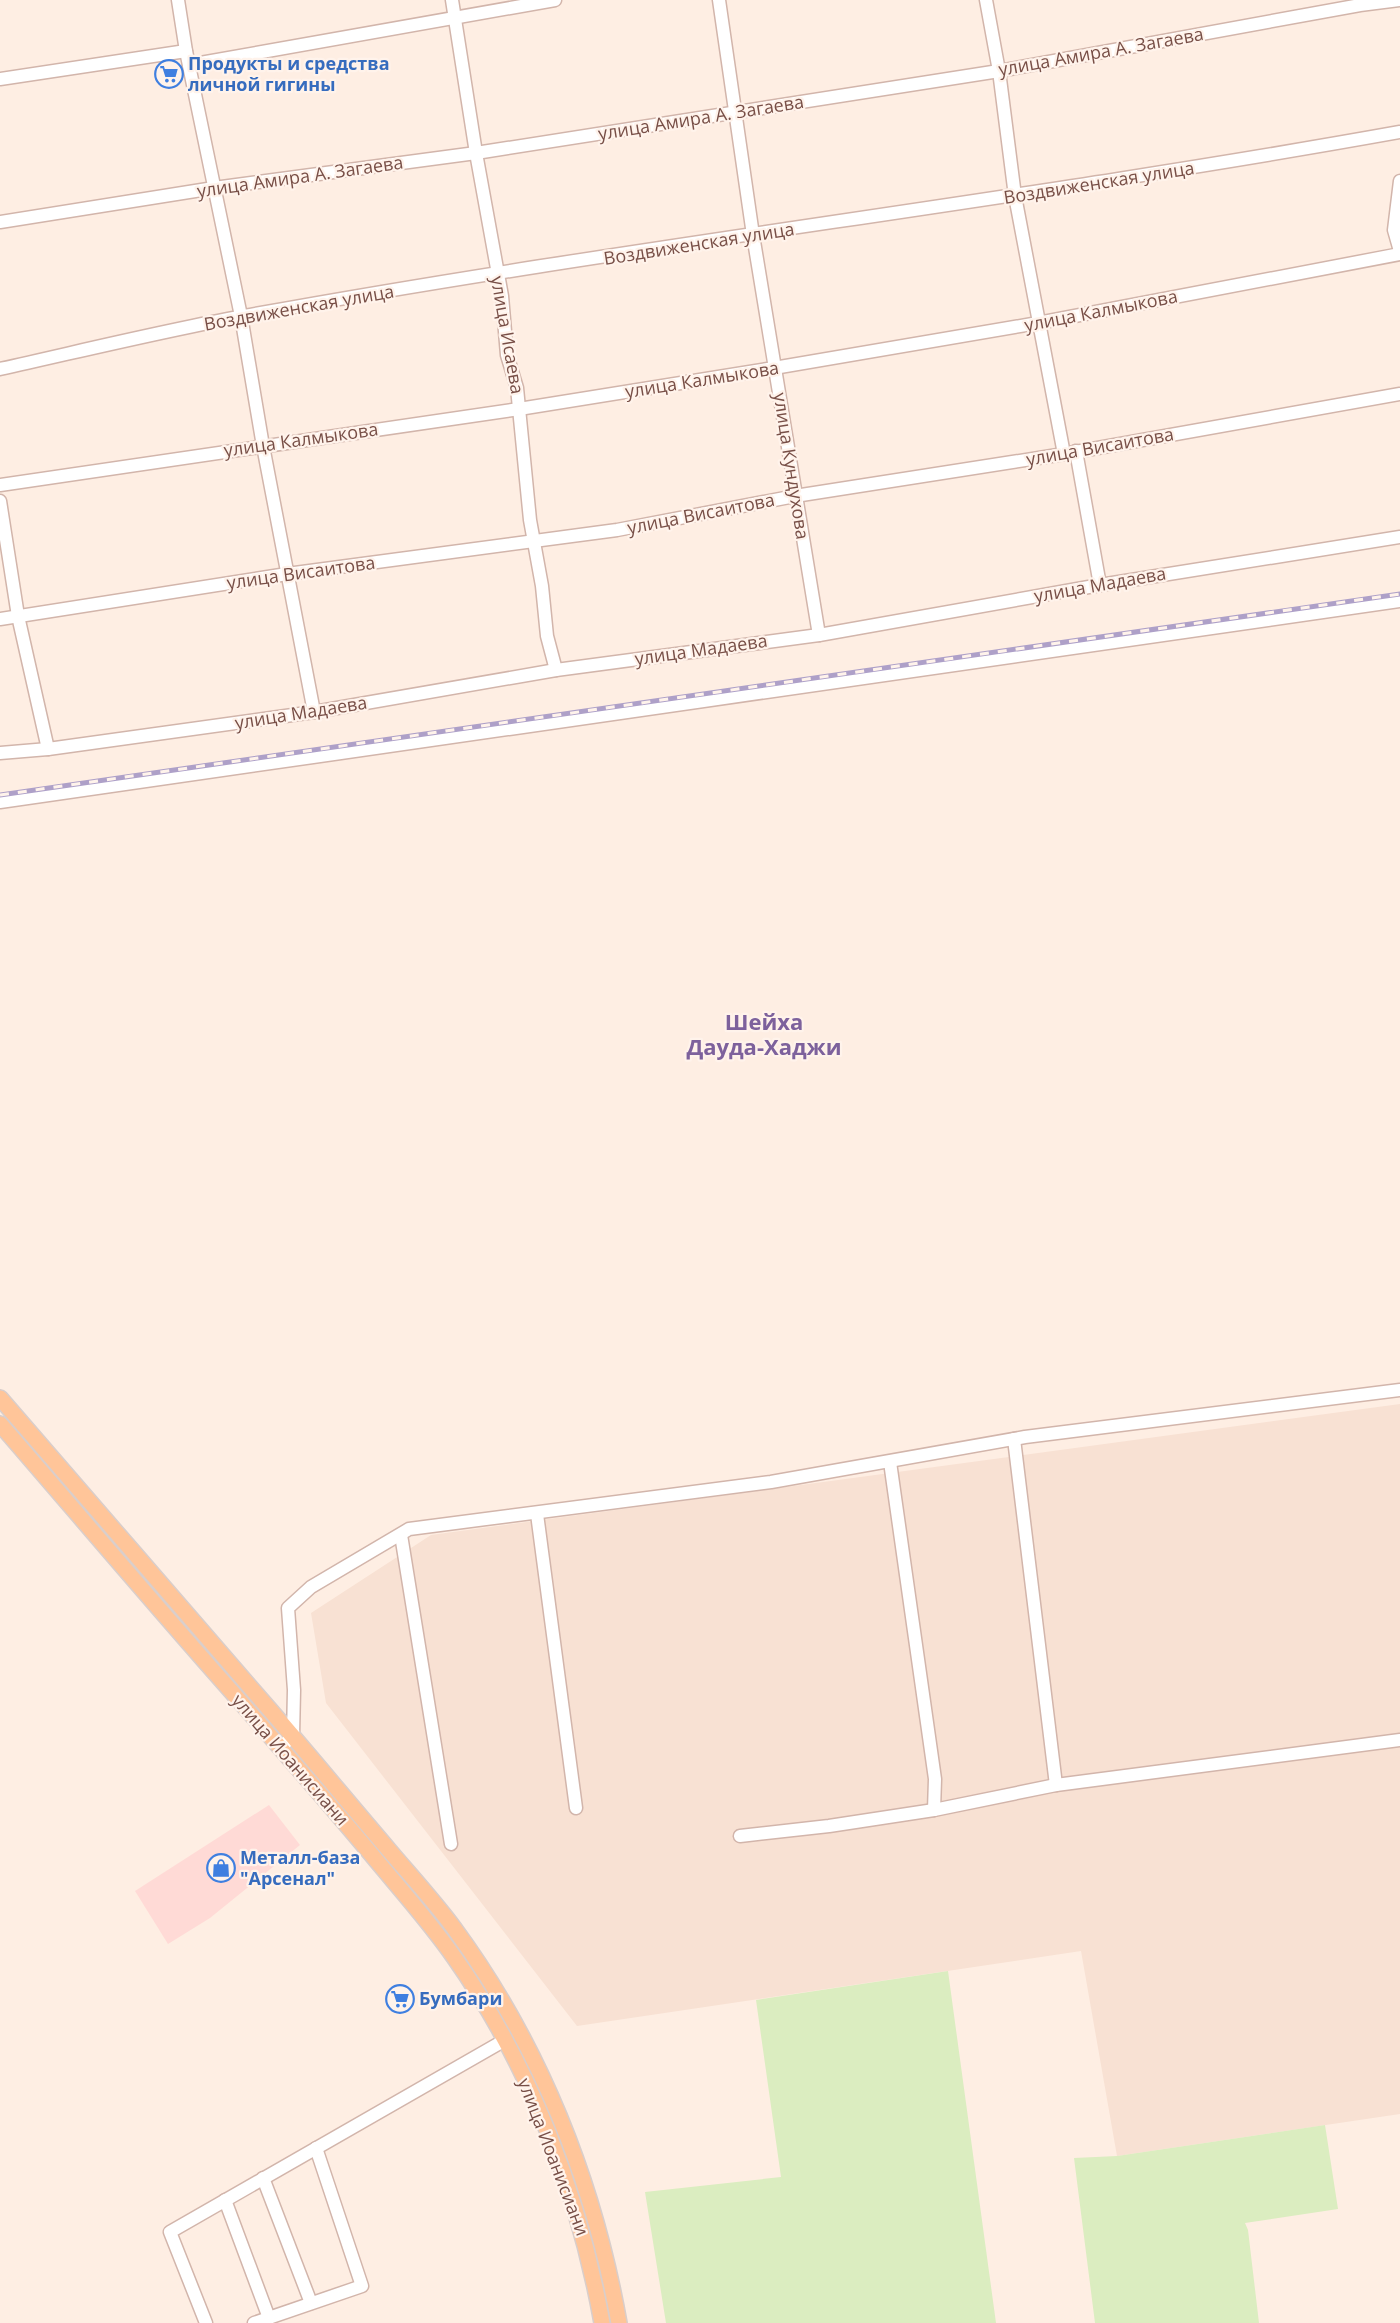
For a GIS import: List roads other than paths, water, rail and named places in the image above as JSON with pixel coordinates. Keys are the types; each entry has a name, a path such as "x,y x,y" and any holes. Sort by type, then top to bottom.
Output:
{"main road":[{"path":"0,1398 293,1736 453,1927 510,2014 537,2065 564,2127 600,2234 620,2323"},
{"name":"улица Иоанисиани","path":"0,1424 281,1747 430,1925 456,1960 505,2040 526,2080 568,2188 585,2244 602,2323"}],"street":[{"path":"178,0 186,51 241,316 263,446 314,712"},
{"name":"улица Исаева","path":"452,0 476,153 502,296 507,355 517,388 530,520 535,540 547,636 556,670"},
{"path":"189,65 555,0"},
{"name":"улица Кундухова","path":"718,0 736,113 752,235 774,368 786,427 795,496 819,635"},
{"path":"986,0 999,71 1015,196 1038,323 1100,585"},
{"name":"улица Амира А. Загаева","path":"0,222 214,188 476,153 736,113 999,71 1362,2 1400,0"},
{"path":"0,80 186,51"},
{"name":"Воздвиженская улица","path":"0,369 241,316 497,274 1238,161 1400,132"},
{"path":"1400,181 1394,230 1400,252"},
{"name":"улица Калмыкова","path":"0,485 519,409 774,368 1038,323 1400,252"},
{"name":"улица Висаитова","path":"0,619 287,574 617,530 795,496 1070,453 1400,394"},
{"path":"0,500 18,616 48,750"},
{"name":"улица Мадаева","path":"0,753 48,750 314,712 556,670 819,635 1100,585 1400,537"},
{"path":"0,802 313,759 539,724 1400,601"},
{"path":"281,1747 293,1736 294,1690 288,1608 311,1587 409,1529 762,1484 1014,1439 1400,1390"},
{"path":"1014,1439 1056,1785"},
{"path":"890,1462 935,1780 934,1810"},
{"path":"537,1514 576,1808"},
{"path":"400,1535 451,1844"},
{"path":"740,1836 829,1826 934,1810 1056,1785 1400,1740"},
{"path":"206,2323 170,2232 505,2040"},
{"path":"254,2323 362,2286 316,2148"},
{"path":"263,2178 311,2304"},
{"path":"225,2200 269,2318"}],"railway":[{"path":"0,795 1400,594"}],"place":[{"name":"Продукты и средства личной гигины","path":"169,74"},
{"name":"Металл-база \"Арсенал\"","path":"221,1868"},
{"name":"Бумбари","path":"400,1999"}],"district":[{"name":"Шейха Дауда-Хаджи","path":"764,1034"}]}
